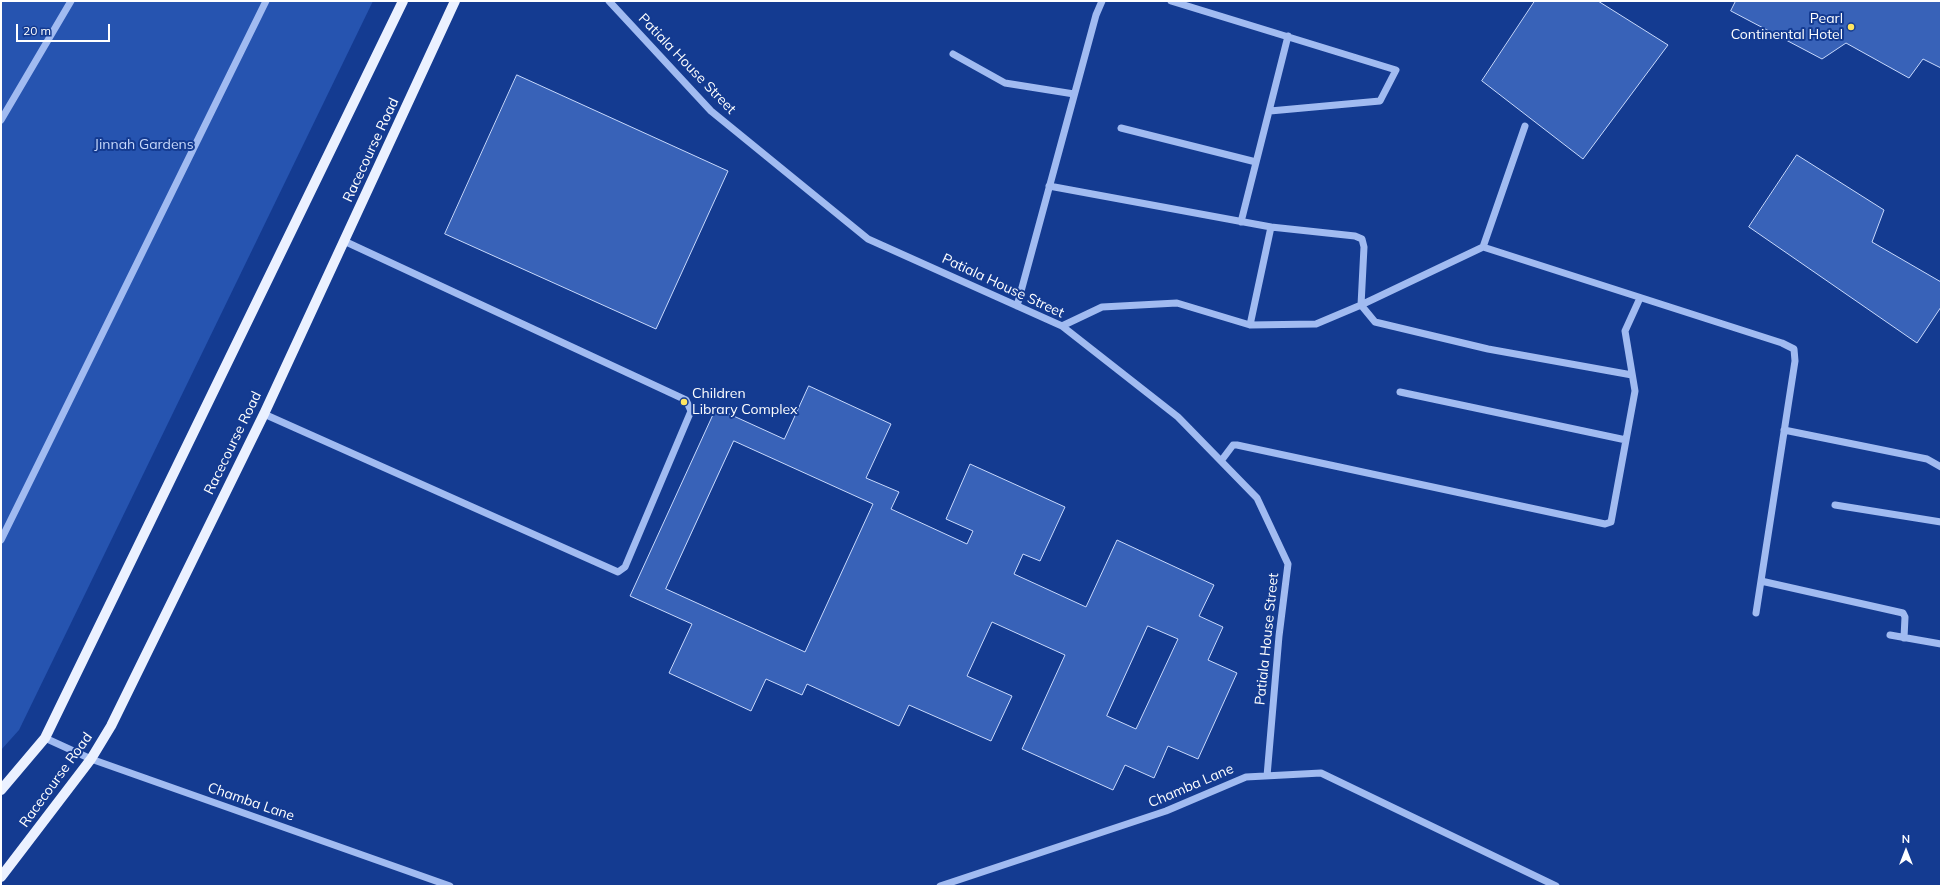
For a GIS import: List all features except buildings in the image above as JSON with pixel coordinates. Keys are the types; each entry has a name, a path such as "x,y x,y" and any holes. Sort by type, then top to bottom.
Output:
{"main road":[{"path":"1,790 46,738 403,1"},
{"name":"Racecourse Road","path":"1,877 91,759 111,726 264,414 455,1"}],"street":[{"path":"1,120 71,1"},
{"path":"1,540 266,1"},
{"name":"Patiala House Street","path":"609,1 711,111 868,239 1062,326 1178,417 1257,498 1288,564 1279,636 1267,776"},
{"path":"1017,306 1096,15 1102,1"},
{"path":"1171,1 1396,70 1380,101 1270,111"},
{"path":"1241,222 1288,36"},
{"path":"953,54 1005,83 1074,94"},
{"path":"1483,247 1525,126"},
{"path":"1121,128 1256,162"},
{"path":"1049,186 1270,227 1354,236 1362,239 1364,247 1361,305 1375,322 1488,350 1632,375"},
{"path":"1250,325 1270,227"},
{"path":"264,414 618,572 625,567 691,411 686,400 344,241"},
{"path":"1062,326 1102,307 1177,303 1250,325 1316,324 1361,305 1483,247 1782,343 1794,349 1795,361 1756,613"},
{"path":"1221,461 1233,445 1605,524 1610,522 1613,517 1634,391 1625,331 1640,298"},
{"path":"1400,392 1626,440"},
{"path":"1784,430 1927,459 1941,467"},
{"path":"1836,505 1941,522"},
{"path":"1761,581 1900,612 1905,617 1904,638"},
{"path":"1890,636 1941,644"},
{"name":"Chamba Lane","path":"46,738 91,759 450,886"},
{"name":"Chamba Lane","path":"940,886 1166,811 1246,777 1321,772 1556,886"}],"green space":[{"name":"Jinnah Gardens","path":"1,1 373,1 19,730 1,750"}],"place":[{"name":"Pearl Continental Hotel","path":"1851,27"},
{"name":"Children Library Complex","path":"684,402"}]}
